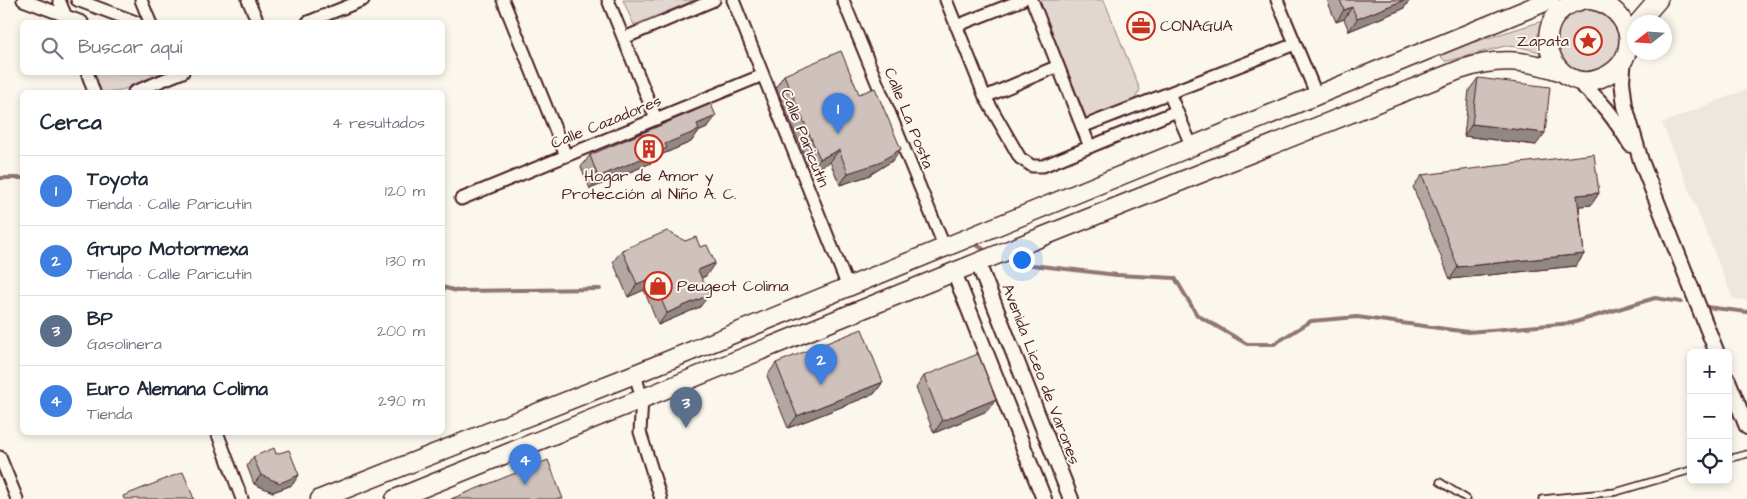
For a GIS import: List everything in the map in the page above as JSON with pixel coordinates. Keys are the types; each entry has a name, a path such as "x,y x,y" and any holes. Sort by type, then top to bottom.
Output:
{"main road":[{"path":"320,499 635,374 1447,43 1556,4 1583,0"},
{"path":"1590,0 1610,6 1619,15 1627,28"},
{"path":"1646,15 1658,0"},
{"path":"1556,4 1547,40 1549,52 1554,63 1568,76"},
{"path":"396,499 1028,242 1479,63 1499,60 1540,64 1568,76 1586,81 1598,80 1618,68 1627,48"},
{"path":"1425,52 1436,80"},
{"path":"1018,218 1028,242"}],"street":[{"path":"23,0 67,19"},
{"path":"59,0 67,19"},
{"path":"77,0 131,20"},
{"path":"141,0 149,20"},
{"path":"248,0 257,20"},
{"path":"311,20 336,5 363,0"},
{"path":"503,0 566,156"},
{"path":"608,0 656,119"},
{"path":"624,38 714,0"},
{"name":"Calle Paricutín","path":"733,0 848,287"},
{"name":"Calle La Posta","path":"843,0 945,248"},
{"path":"946,0 984,97 1020,158 1032,166 1043,166 1177,111"},
{"path":"956,26 1022,0"},
{"path":"1032,0 1090,146"},
{"path":"1277,0 1317,96"},
{"path":"1082,127 1295,44"},
{"path":"1624,58 1622,81 1625,106 1641,161 1715,349"},
{"path":"984,97 1058,66"},
{"path":"88,75 93,90"},
{"path":"139,90 176,75"},
{"name":"Calle Cazadores","path":"461,199 763,75"},
{"path":"1568,76 1594,95 1613,116 1641,161"},
{"path":"1169,93 1192,147"},
{"name":"Avenida Liceo de Varones","path":"978,263 1071,499"},
{"path":"954,272 1044,499"},
{"path":"635,374 642,399 640,432 661,499"},
{"path":"1732,390 1747,427"},
{"path":"218,435 242,499"},
{"path":"0,457 17,499"}],"lane":[{"path":"1732,458 1747,454"},
{"path":"1542,499 1616,492 1687,471"},
{"path":"1440,482 1467,499"}],"shaded area":[{"path":"623,0 695,0 634,25"},
{"path":"1039,0 1104,0 1140,90 1134,100 1087,119"},
{"path":"1588,9 1600,11 1611,18 1618,29 1620,41 1618,53 1611,64 1600,71 1588,73 1576,71 1565,64 1558,53 1556,41 1558,29 1565,18 1576,11"},
{"path":"1546,20 1541,52 1505,46 1448,61 1442,58 1441,55 1445,51"},
{"path":"94,75 161,75 122,90 100,90"},
{"path":"1747,89 1747,300 1733,299 1662,123"}],"building":[{"path":"1340,0 1404,0 1357,19 1352,7 1344,10"},
{"path":"841,51 859,94 875,88 901,149 876,164 848,173 839,150 820,159 784,75"},
{"path":"1478,78 1550,87 1545,133 1472,124"},
{"path":"711,104 716,116 697,124 699,130 665,144 667,148 598,177 590,155"},
{"path":"1594,154 1599,193 1577,195 1584,254 1458,267 1422,175"},
{"name":"Peugeot Colima","path":"667,231 685,241 696,237 700,247 707,245 715,263 698,270 709,295 667,313 652,278 637,284 622,250"},
{"path":"862,329 883,382 797,416 776,363"},
{"path":"978,354 996,399 942,421 924,376"},
{"path":"274,448 276,454 289,450 299,475 280,483 261,475 253,457"},
{"path":"548,460 563,499 451,499"},
{"path":"183,472 194,499 124,499 123,496"}],"waterway":[{"path":"0,178 20,178"},
{"path":"975,244 988,252"},
{"path":"1015,263 1117,275 1175,278 1197,315 1247,344 1274,344 1311,321 1357,317 1468,332 1572,323 1655,298 1681,302"},
{"path":"445,288 457,291 600,289"},
{"path":"1706,307 1747,312"}],"place":[{"name":"CONAGUA","path":"1141,26"},
{"name":"Zapata","path":"1588,41"},
{"name":"Toyota","path":"838,134"},
{"name":"Hogar de Amor y Protección al Niño A. C.","path":"649,149"},
{"name":"Peugeot Colima","path":"658,286"},
{"name":"Grupo Motormexa","path":"821,385"},
{"name":"BP","path":"686,428"},
{"name":"Euro Alemana Colima","path":"525,485"}]}
